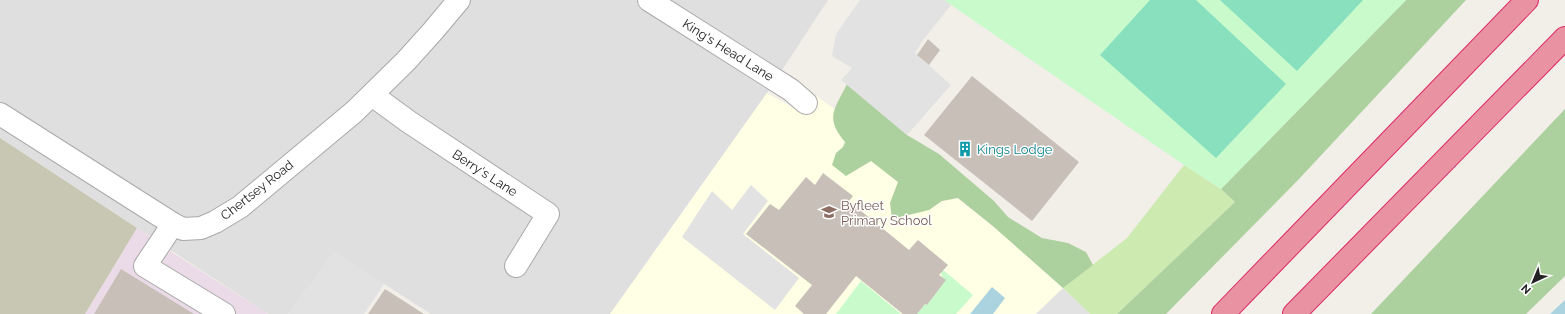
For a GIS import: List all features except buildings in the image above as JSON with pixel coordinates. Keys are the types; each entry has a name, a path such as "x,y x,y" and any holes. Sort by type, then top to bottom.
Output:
{"highway":[{"path":"1223,314 1528,0"},
{"path":"1294,314 1565,38"}],"street":[{"name":"Chertsey Road","path":"0,114 173,224 183,229 201,228 215,222 240,207 354,112 433,31 459,0"},
{"name":"King's Head Lane","path":"649,0 791,90 806,103"},
{"name":"Berry's Lane","path":"372,95 409,122 548,214 516,266"},
{"path":"173,224 145,266 224,314"}],"shaded area":[{"path":"0,0 828,0 767,93 610,314 431,314 334,252 288,314 268,314 0,138"},
{"path":"860,0 944,0 951,5 923,40 915,53 951,85 907,135 841,80 852,68 832,56 836,34"},
{"name":"Byfleet Primary School","path":"767,93 795,109 813,94 906,158 994,227 1063,288 1036,314 610,314"},
{"path":"0,138 137,228 85,314 0,314"},
{"path":"751,185 768,201 743,234 799,278 775,310 682,237 712,191 732,210"},
{"path":"137,228 176,255 268,314 85,314"},
{"path":"334,251 384,284 364,314 288,314"},
{"path":"1063,288 1090,314 1036,314"}],"green space":[{"path":"944,0 1406,0 1221,189"},
{"path":"1150,0 1196,0 1286,84 1216,158 1100,55"},
{"path":"1220,0 1363,0 1297,71"},
{"path":"1406,0 1466,0 1299,179 1166,314 1117,314 1235,202 1221,189"},
{"path":"847,84 907,135 939,154 994,201 1008,217 1042,238 1068,243 1086,252 1093,265 1063,288 994,227 958,198 942,201 929,210 892,219 890,203 898,182 871,161 846,176 832,165 836,153 843,147 845,142 835,126 833,119 836,107"},
{"path":"1565,109 1565,276 1526,314 1371,314"},
{"path":"1184,165 1221,189 1235,202 1117,314 1090,314 1063,288 1127,238"},
{"path":"943,270 973,295 956,314 917,314 925,304 927,305 945,281 941,273"},
{"path":"861,281 901,314 836,314"}],"water":[{"path":"992,287 1005,298 993,314 970,314"},
{"path":"1565,300 1565,314 1550,314"}],"place":[{"name":"Kings Lodge","path":"965,149"},
{"name":"Byfleet Primary School","path":"829,212"}]}
